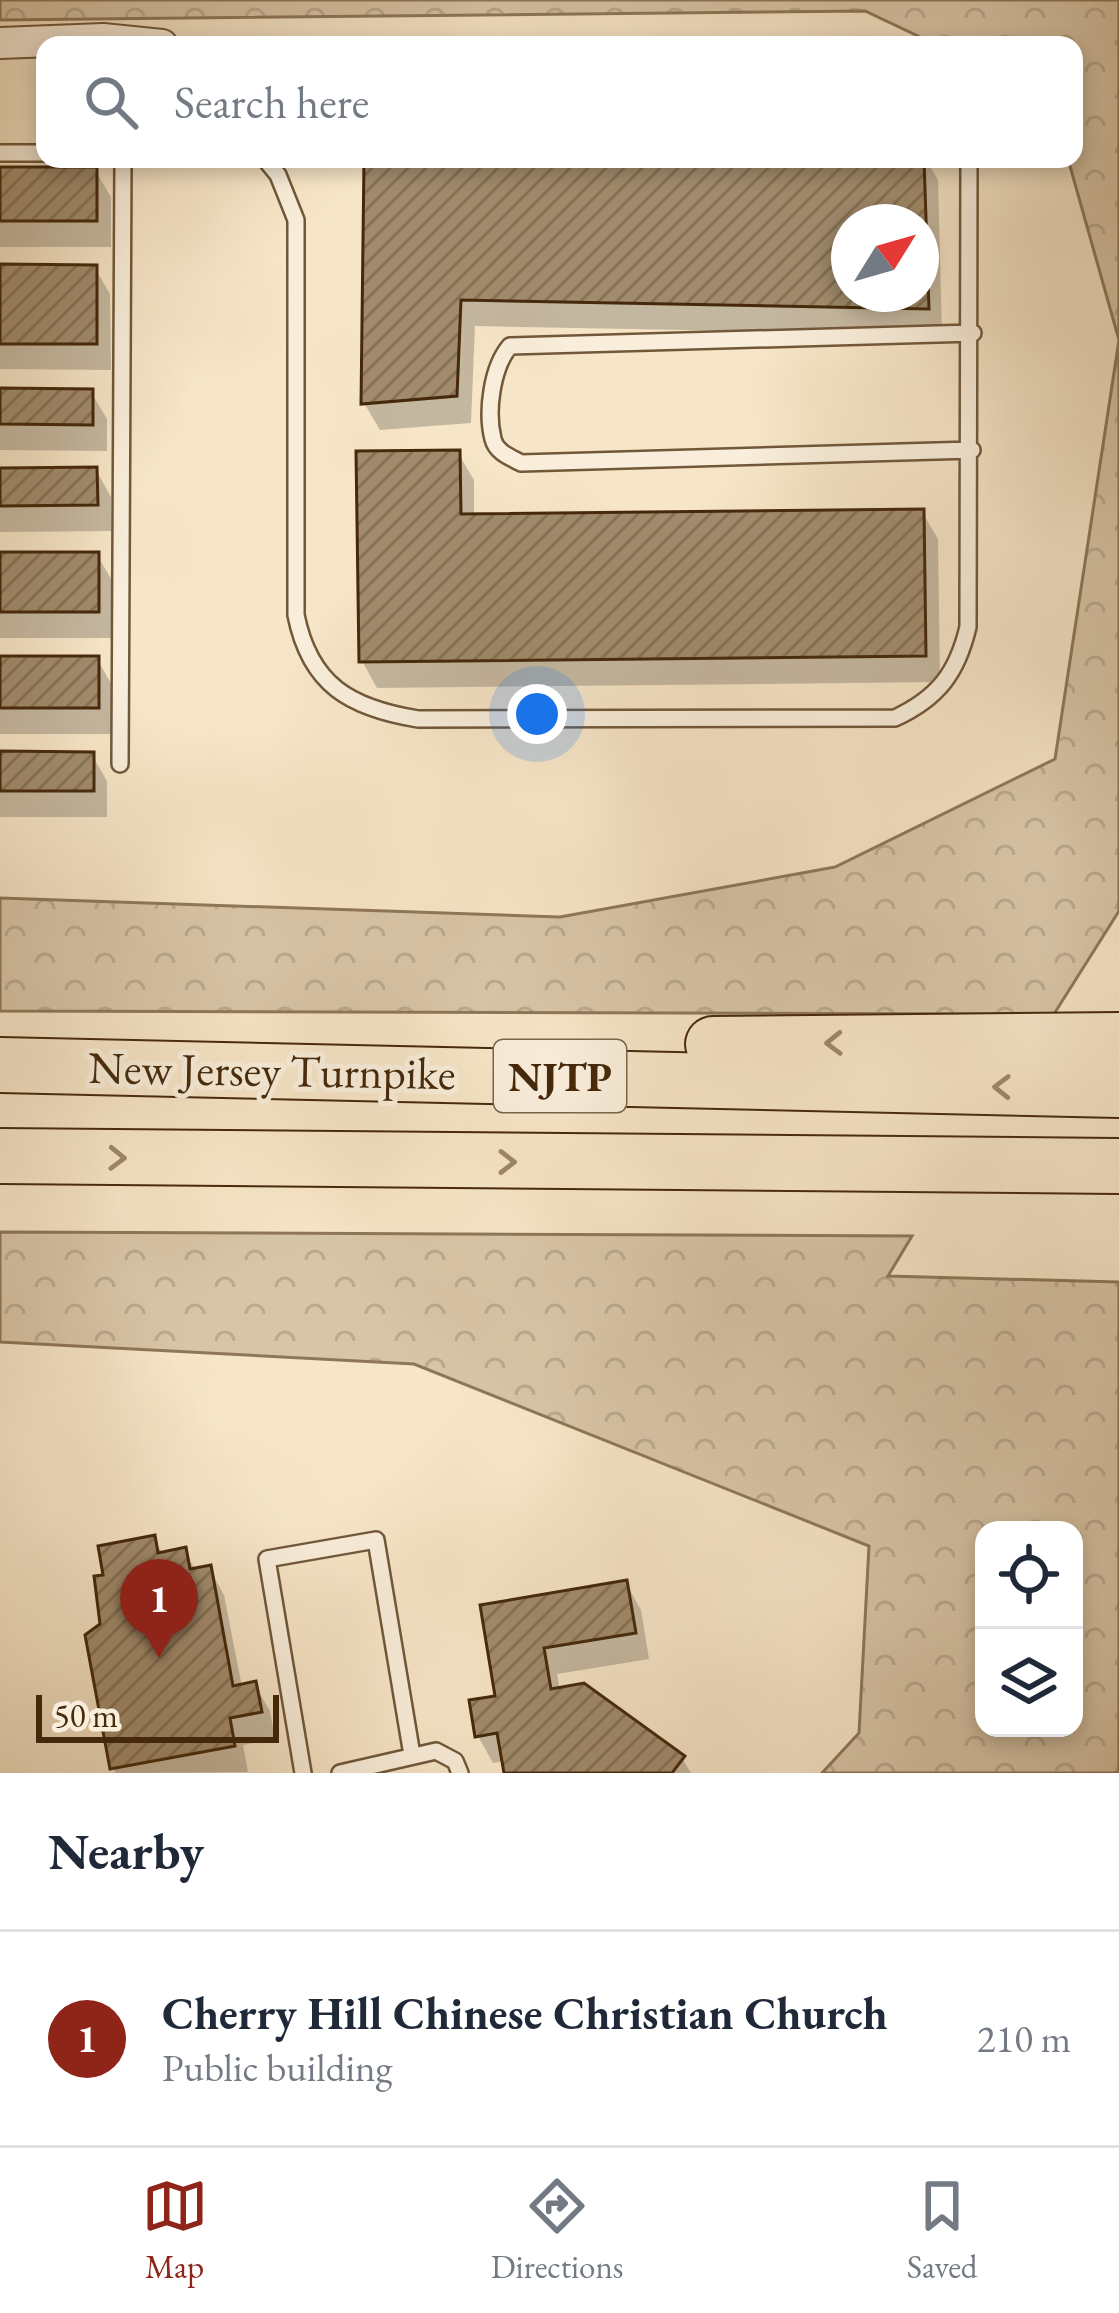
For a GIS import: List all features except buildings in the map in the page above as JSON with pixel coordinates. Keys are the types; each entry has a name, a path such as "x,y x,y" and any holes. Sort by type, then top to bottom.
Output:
{"highway":[{"path":"393,1072 498,1045 1119,1040"},
{"name":"New Jersey Turnpike","path":"0,1066 1119,1090"},
{"name":"New Jersey Turnpike","path":"0,1156 1119,1166"}],"street":[{"path":"0,43 36,42"}],"lane":[{"path":"0,153 36,153"},
{"path":"120,764 123,168"},
{"path":"272,168 296,220 296,615 316,672 330,689 372,711 418,719 895,718 928,703 961,658 971,574 970,168"},
{"path":"972,450 521,463 500,452 493,440 493,422 498,360 510,346 973,333"},
{"path":"303,1773 267,1559 376,1540 412,1755"},
{"path":"340,1773 392,1767 412,1755 436,1751 455,1761 460,1773"}],"green space":[{"path":"0,0 1119,0 1119,340 1071,168 1083,168 1083,36 918,36 865,11 0,20"},
{"path":"1119,340 1119,911 1054,1014 0,1011 0,898 560,917 835,867 1055,759"},
{"path":"0,1232 912,1236 888,1276 1119,1282 1119,1773 822,1773 859,1733 869,1546 414,1364 0,1342"}],"place":[{"name":"Cherry Hill Chinese Christian Church","path":"159,1658"}]}
